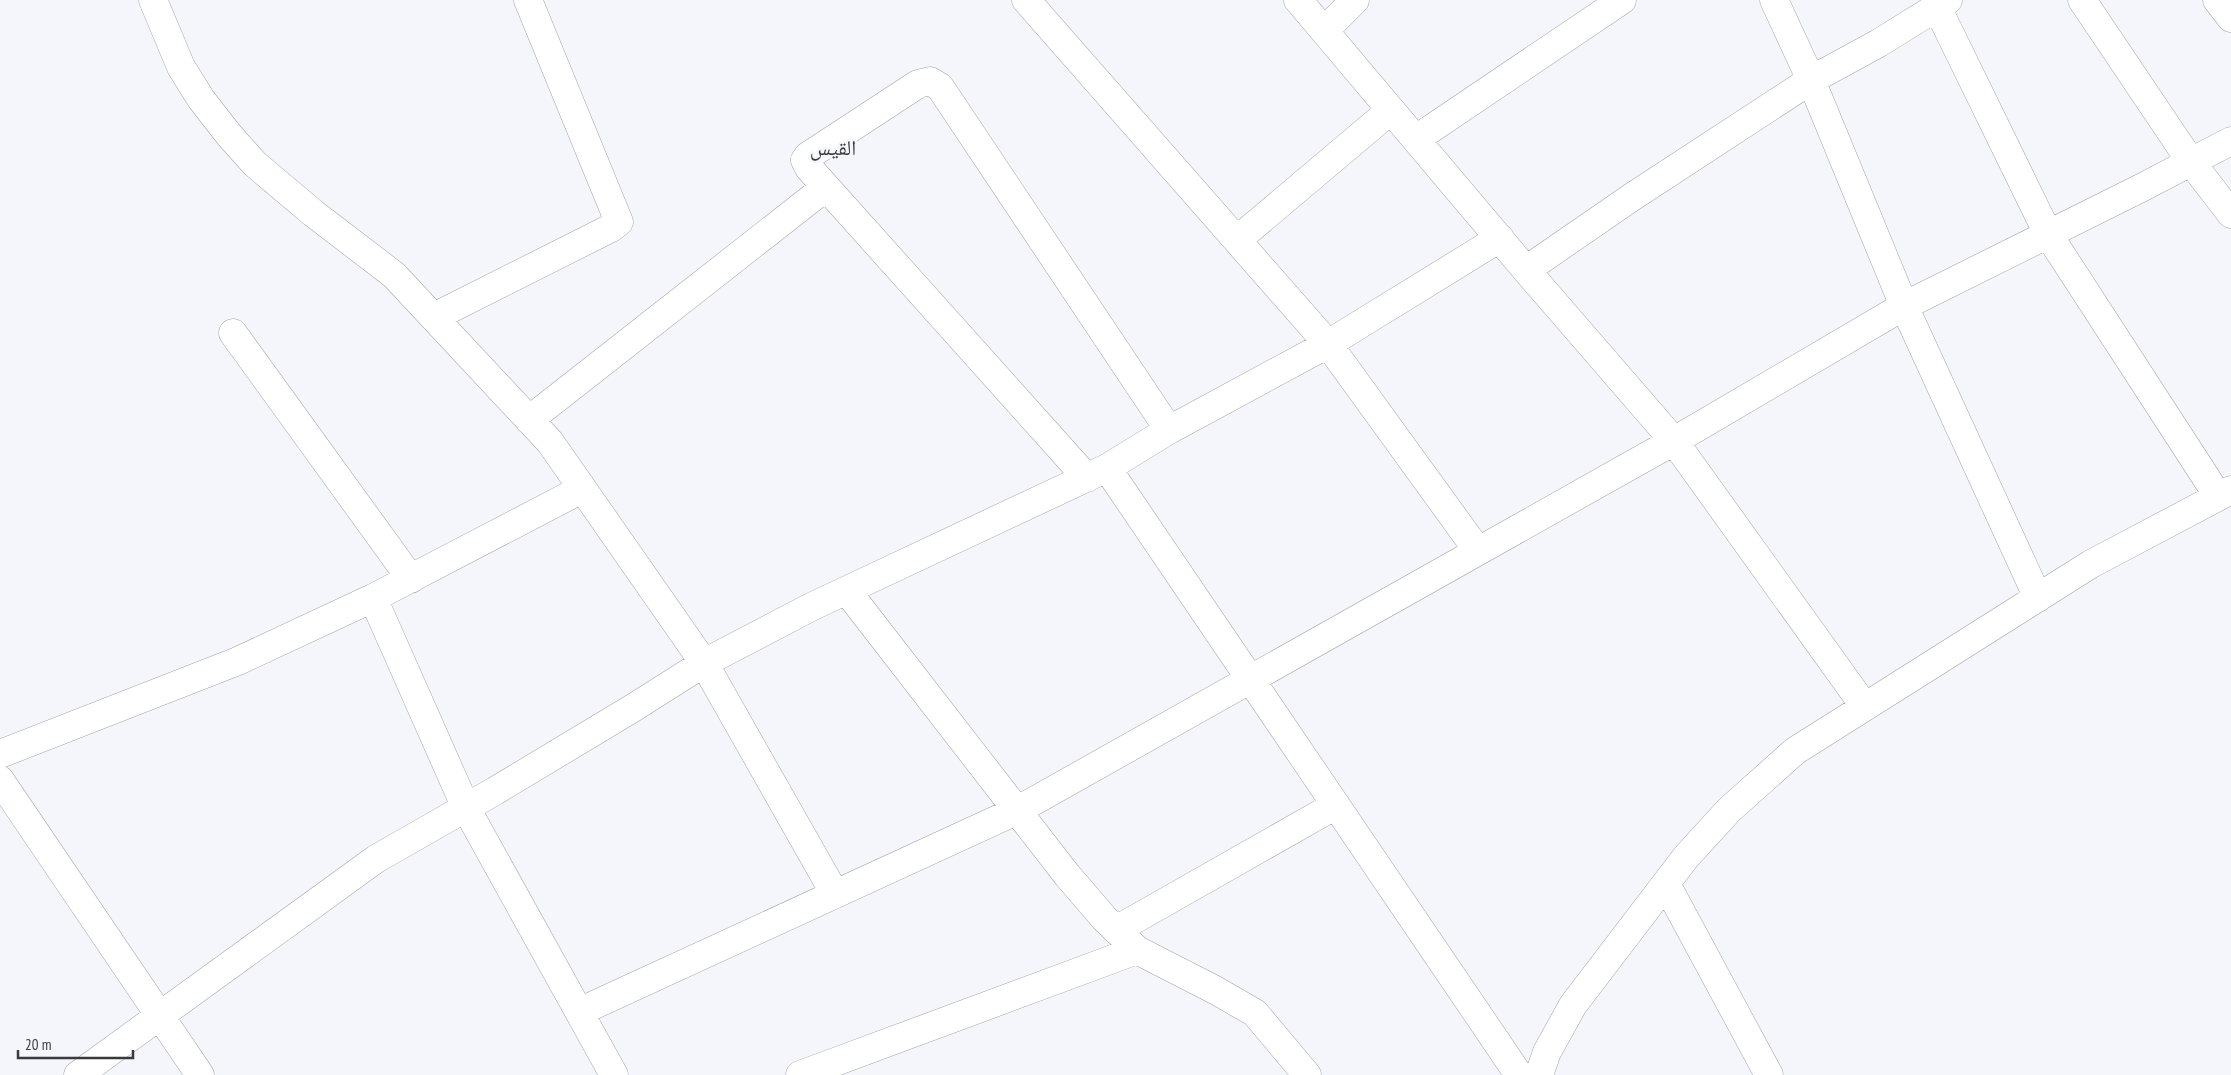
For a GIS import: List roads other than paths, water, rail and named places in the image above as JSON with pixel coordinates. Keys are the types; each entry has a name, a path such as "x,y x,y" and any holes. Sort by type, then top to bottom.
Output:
{"street":[{"path":"153,0 181,67 201,99 255,164 306,207 394,275 550,442 704,662 835,894"},
{"path":"434,317 611,228 619,222 528,0"},
{"path":"1026,0 1328,344 1478,552"},
{"path":"1298,0 1526,270 1674,441 1865,707"},
{"path":"1324,31 1355,0"},
{"path":"1416,139 1622,0"},
{"path":"1774,0 1811,80 1904,306 2038,598"},
{"path":"2082,0 2192,162 2231,214"},
{"path":"2217,0 2231,18"},
{"path":"1526,270 1632,197 1811,80 1879,43 1942,3 2048,234 2224,493 2091,564 1795,752 1729,810 1686,857 1574,1005 1547,1052 1539,1075"},
{"path":"1169,430 940,87 930,81 918,84 808,156 805,160 806,164 826,187 1097,473 1250,680 1519,1075"},
{"path":"1237,240 1391,110"},
{"path":"579,1012 1018,810 1674,441 1904,306 2231,141"},
{"path":"529,420 826,187"},
{"path":"78,1075 376,859 466,808 633,708 704,662 847,590 1097,473 1169,430 1328,344 1500,238"},
{"path":"233,334 410,579"},
{"path":"0,754 238,661 373,598 582,489"},
{"path":"847,590 1068,875 1116,930 1137,950 1217,991 1255,1013 1307,1075"},
{"path":"373,598 466,808 614,1075"},
{"path":"0,780 200,1075"},
{"path":"1116,930 1336,805"},
{"path":"1666,884 1769,1075"},
{"path":"800,1075 1137,950"}],"district":[{"name":"القيس","path":"833,148"}]}
